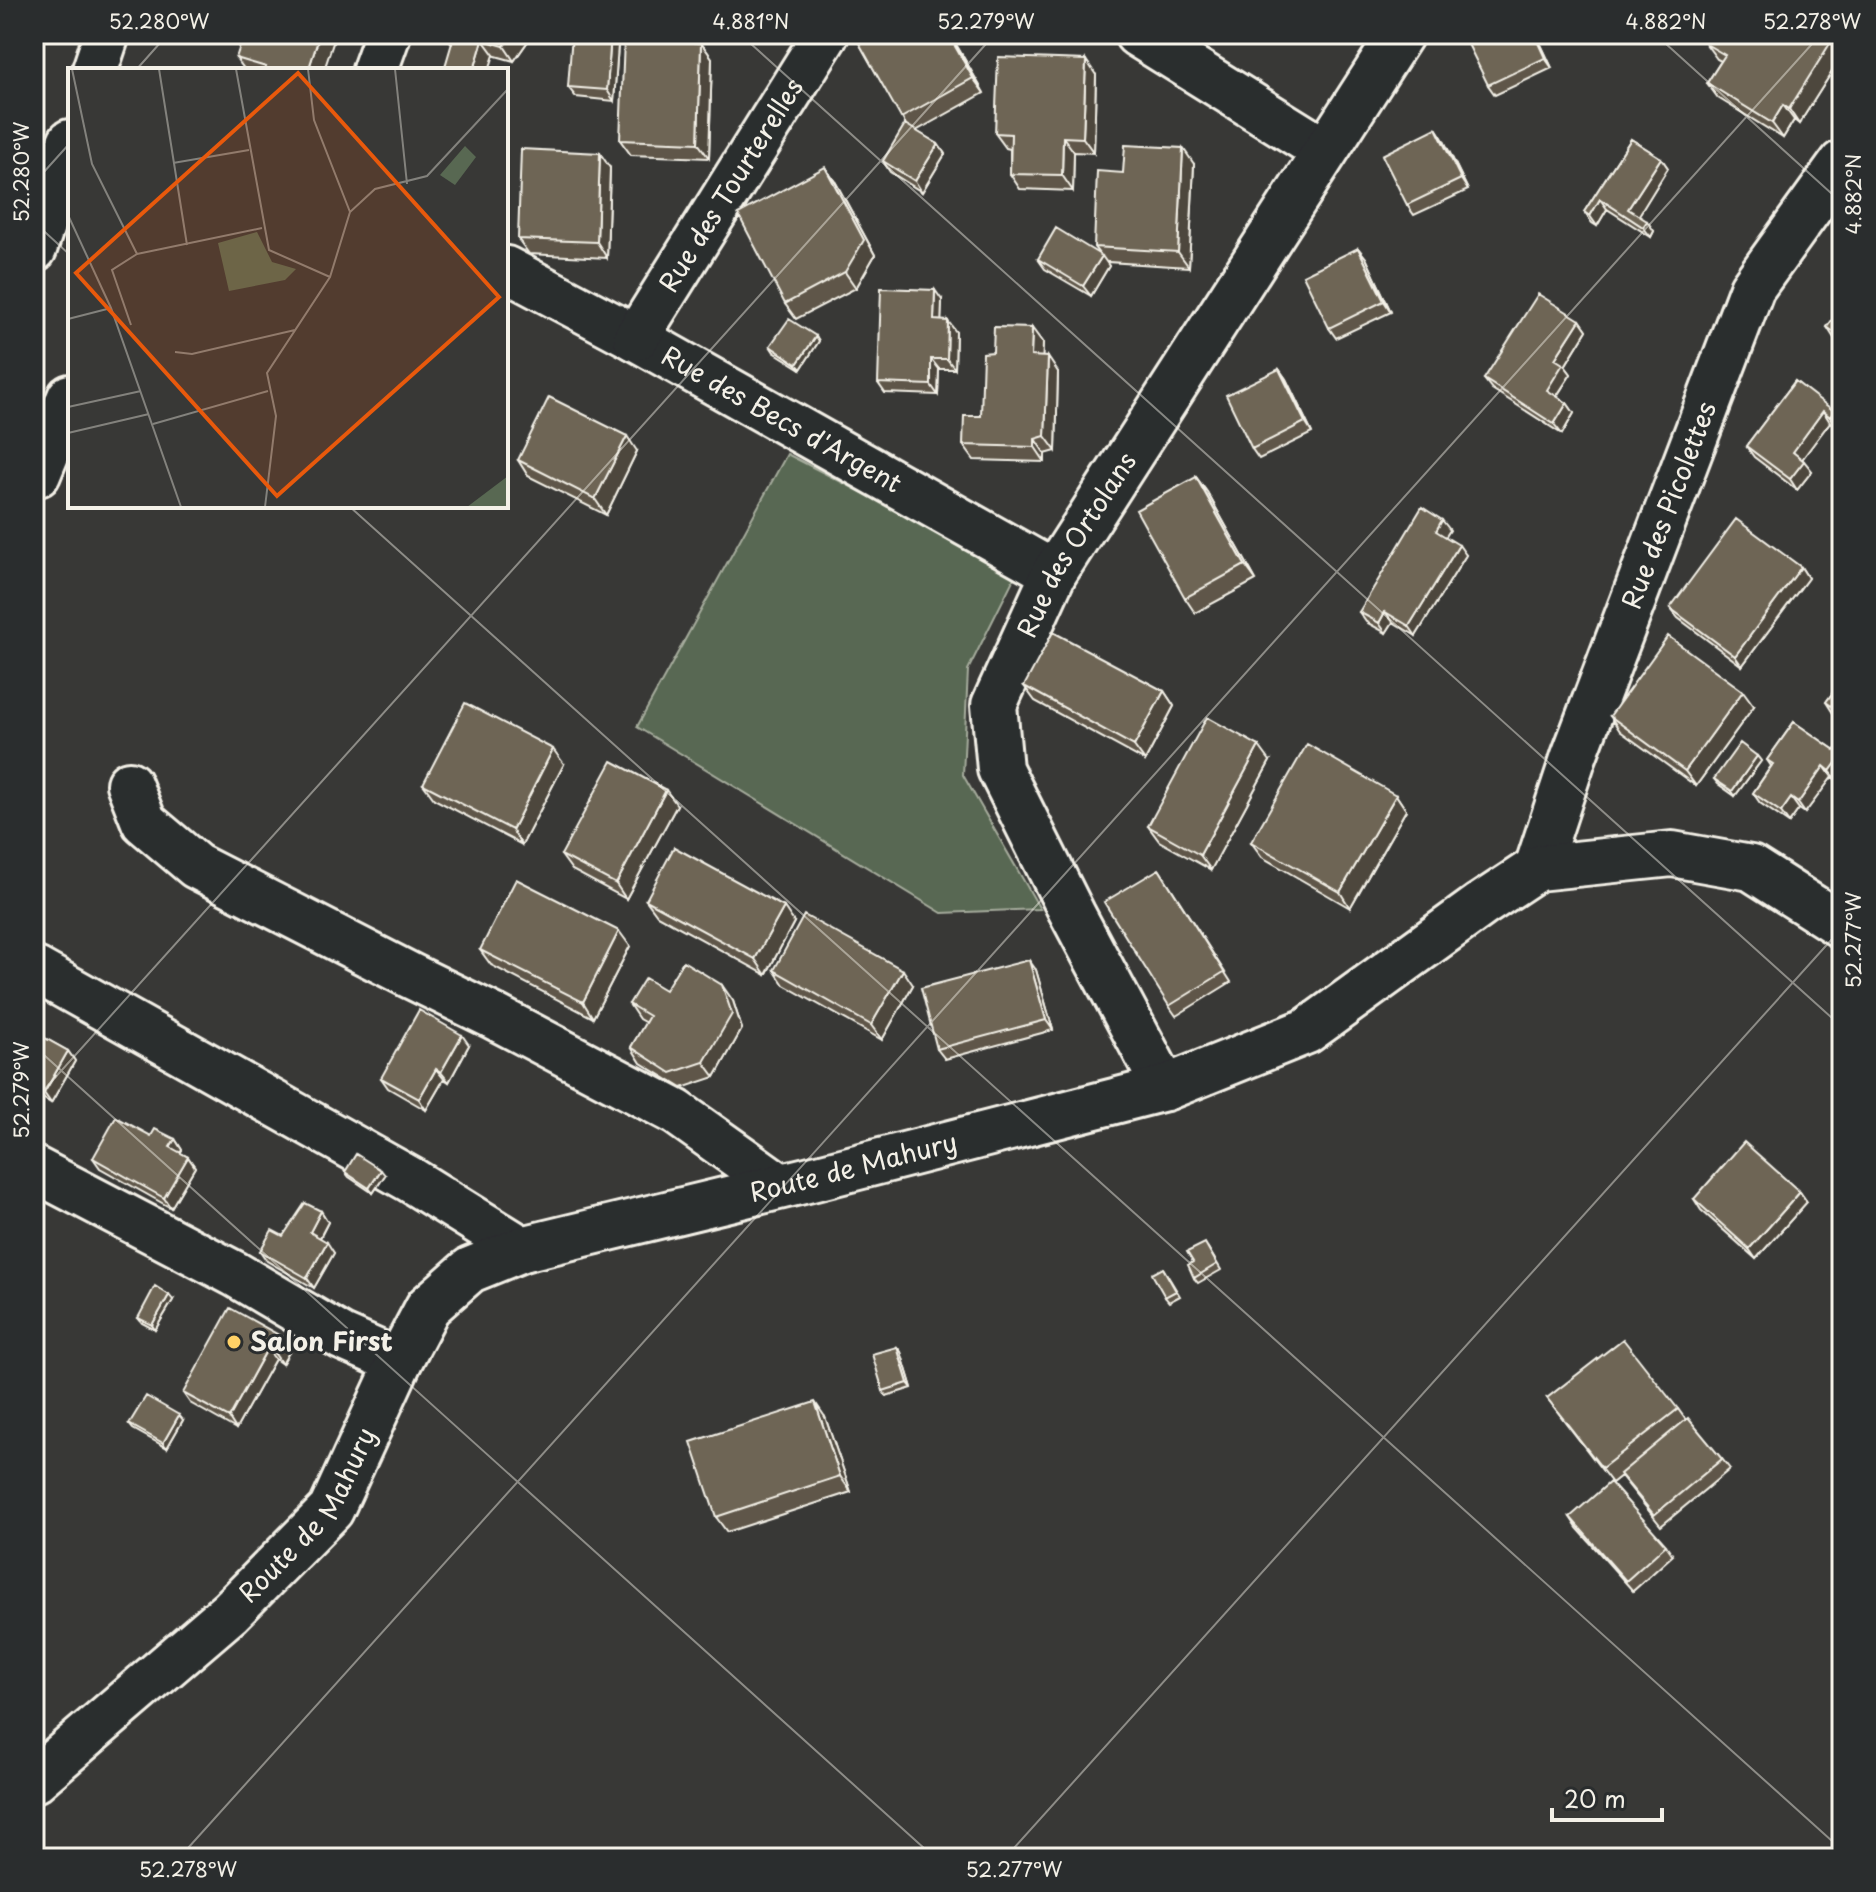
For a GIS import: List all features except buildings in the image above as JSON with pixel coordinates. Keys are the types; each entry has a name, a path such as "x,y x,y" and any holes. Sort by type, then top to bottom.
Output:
{"street":[{"path":"96,68 107,34"},
{"path":"376,68 388,34"},
{"name":"Rue des Tourterelles","path":"636,338 826,34"},
{"path":"1137,34 1325,151"},
{"name":"Rue des Ortolans","path":"1165,1088 1000,769 994,705 1054,573 1401,34"},
{"path":"34,249 68,148"},
{"name":"Rue des Picolettes","path":"1537,868 1574,756 1752,288 1842,163"},
{"name":"Rue des Becs d'Argent","path":"508,270 636,338 1054,573"},
{"path":"38,474 68,402"},
{"path":"129,784 144,822 196,866 676,1112 780,1186"},
{"name":"Route de Mahury","path":"34,1780 230,1612 331,1510 399,1362 428,1307 470,1270 522,1249 1165,1088 1307,1031 1537,868 1672,854 1751,868 1842,926"},
{"path":"36,970 411,1180 522,1249"},
{"path":"34,1169 235,1274 342,1337 399,1362"}],"green space":[{"path":"787,454 1017,572 968,670 963,775 1040,909 942,913 637,727"}],"place":[{"name":"Salon First","path":"234,1342"}]}
